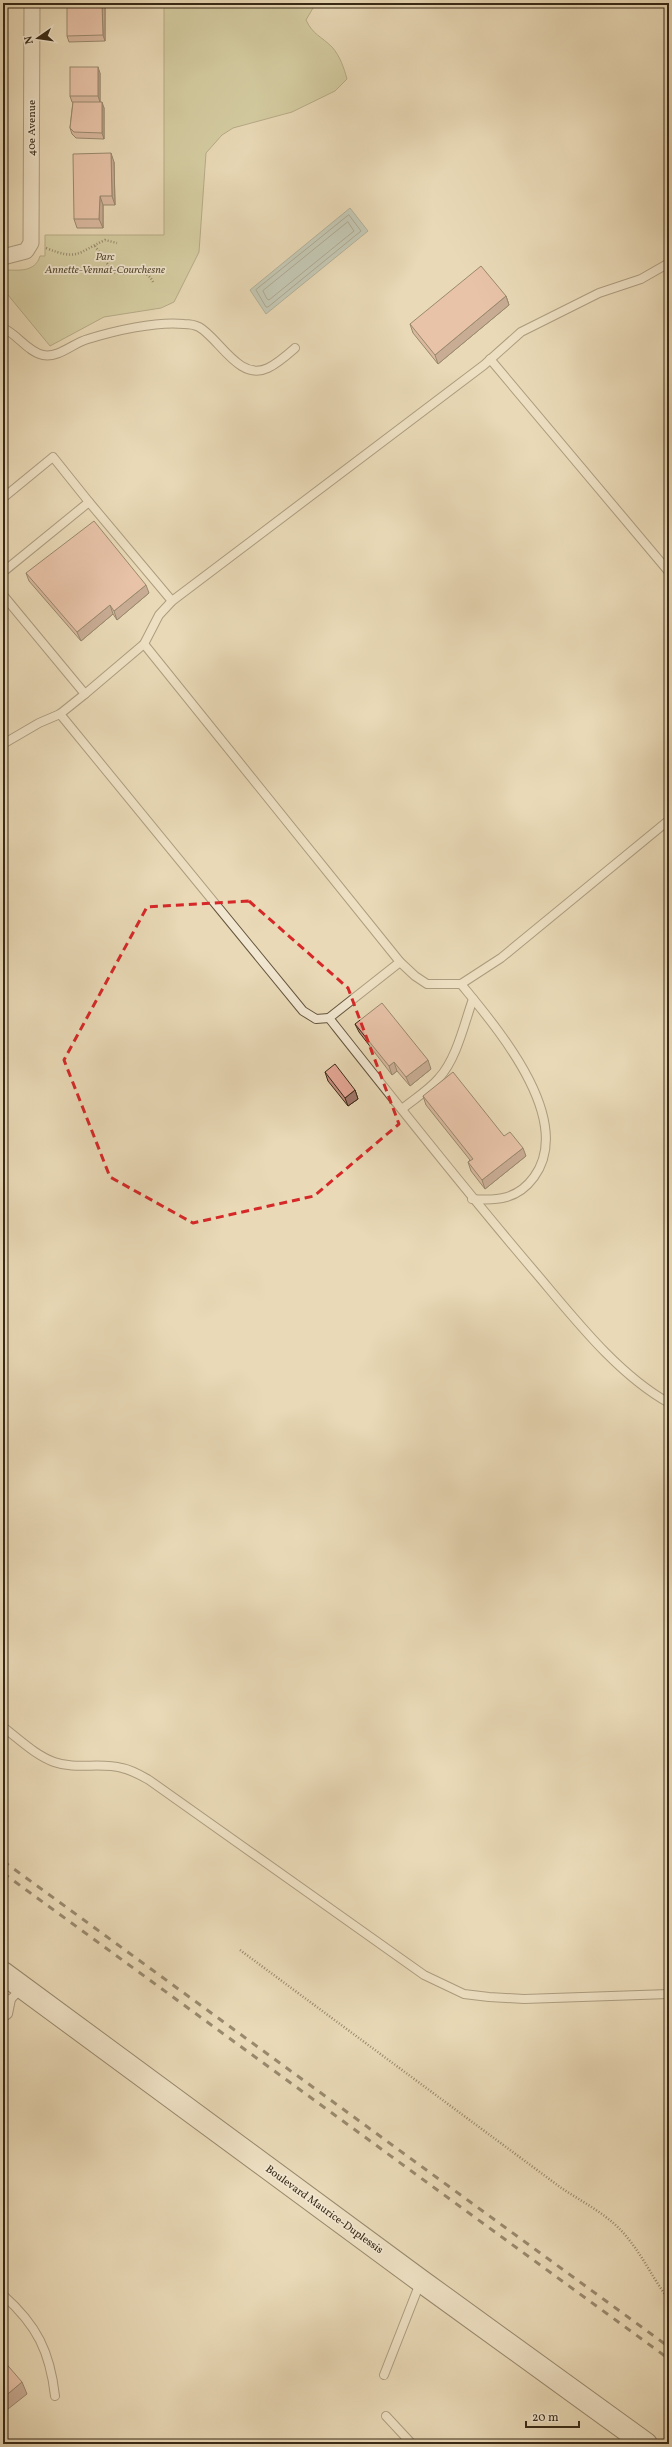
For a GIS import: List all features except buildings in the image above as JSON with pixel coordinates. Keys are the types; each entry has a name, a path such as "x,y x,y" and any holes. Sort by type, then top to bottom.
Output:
{"street":[{"name":"40e Avenue","path":"3,257 26,251 32,243 32,3"},
{"name":"Boulevard Maurice-Duplessis","path":"3,1973 12,1995 421,2281 646,2444"}],"lane":[{"path":"3,744 39,723 60,714 144,644 158,615 172,601 490,359 521,332 599,293 641,278 669,263"},
{"path":"3,328 12,332 37,353 43,355 57,354 86,339 150,326 182,324 198,326 235,362 260,370 268,368 295,348"},
{"path":"490,359 669,572"},
{"path":"3,498 53,457 172,601"},
{"path":"3,572 89,502"},
{"path":"3,595 85,694"},
{"path":"144,644 400,962 415,976 427,984 461,984 501,958 669,820"},
{"path":"60,714 303,1011 316,1019 329,1018 400,962"},
{"path":"461,984 518,1059 532,1086 541,1110 546,1145 537,1173 520,1192 495,1201 472,1199"},
{"path":"402,1109 439,1078 444,1071 455,1050 473,999"},
{"path":"329,1018 472,1199 590,1336 634,1377 669,1404"},
{"path":"3,1727 38,1754 53,1762 67,1765 120,1767 139,1774 424,1975 447,1988 464,1994 524,1999 669,1994"},
{"path":"3,2018 8,2014 12,1995"},
{"path":"384,2375 421,2281"},
{"path":"3,2295 19,2309 40,2337 52,2367 55,2396"},
{"path":"386,2416 412,2444"}],"path":[{"path":"45,248 68,255 85,252 105,240 117,243"},
{"path":"95,246 113,272 122,274 140,271 147,274 152,282"},
{"path":"240,1950 560,2187 611,2221 638,2251 655,2282 669,2300"}],"highlighted area":[{"path":"249,901 348,988 399,1124 314,1196 193,1223 110,1177 64,1060 147,907"}],"green space":[{"name":"Parc Annette-Vennat-Courchesne","path":"164,3 322,3 313,8 306,20 314,32 328,43 335,51 345,71 347,79 335,91 292,112 233,128 222,135 206,153 199,252 174,302 161,308 104,317 50,346 8,295 3,296 3,270 20,270 30,268 38,261 40,256 45,256 45,235 164,235"}],"water":[{"path":"350,208 368,231 266,314 250,290"}],"railway":[{"path":"3,1861 669,2347"},
{"path":"3,1873 669,2359"}]}
